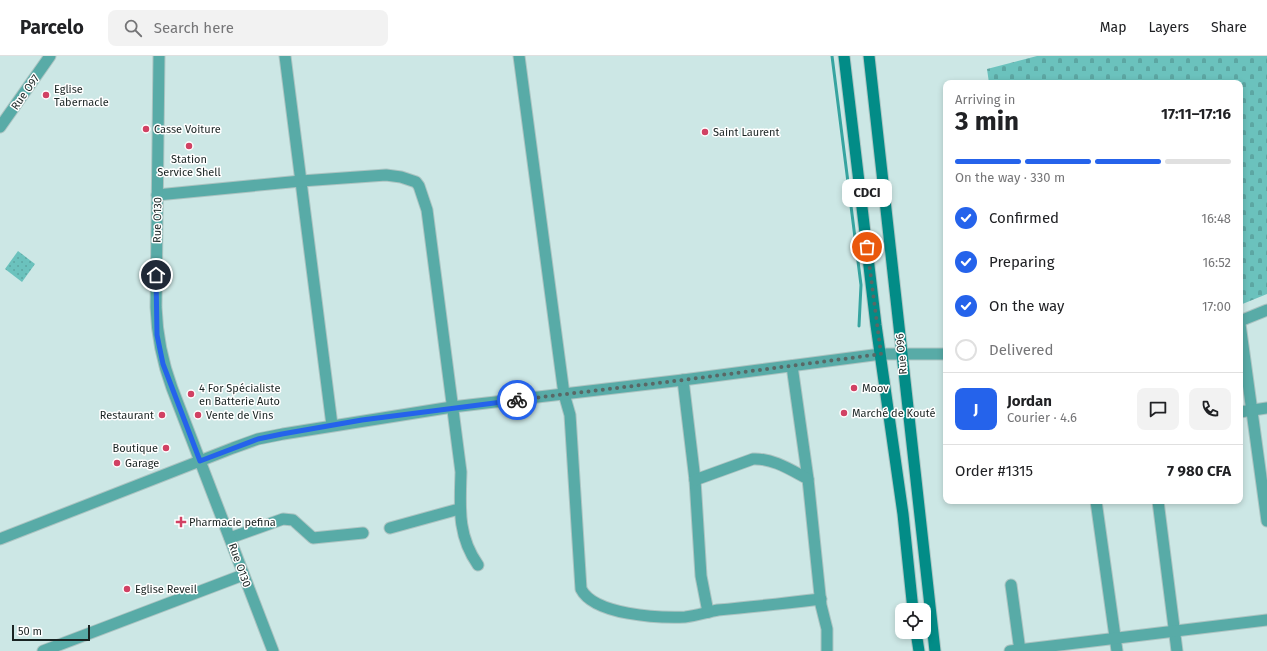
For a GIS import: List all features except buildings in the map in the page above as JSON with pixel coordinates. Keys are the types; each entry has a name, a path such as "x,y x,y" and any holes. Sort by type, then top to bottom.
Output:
{"main road":[{"name":"Rue O96","path":"844,56 881,354 903,514 912,603"},
{"name":"Rue O96","path":"869,56 901,353 923,527 935,651"},
{"path":"917,639 919,651"}],"street":[{"name":"Rue O97","path":"0,127 50,56"},
{"name":"Rue O130","path":"159,56 156,306 157,335 163,364 273,651"},
{"path":"285,56 332,425"},
{"path":"519,56 564,394 570,415 581,588 584,594 589,600 630,615 685,617 708,612 821,599"},
{"path":"157,195 301,181 386,176 412,180 419,186 427,210 461,472 459,509 464,540 478,565"},
{"path":"1243,321 1267,310"},
{"path":"1243,344 1267,517"},
{"path":"0,539 258,439 332,425 452,407 683,380 881,354 943,354"},
{"path":"792,366 808,478 821,599 827,629 827,651"},
{"path":"683,380 695,480 701,576 708,612"},
{"path":"1243,412 1267,408"},
{"path":"695,480 753,459 763,458 808,478"},
{"path":"1096,504 1117,651"},
{"path":"1158,504 1177,651"},
{"path":"390,528 459,509"},
{"path":"230,538 283,519 293,520 309,537 312,538 363,533"},
{"path":"43,651 243,575"},
{"path":"1011,585 1017,651 1267,620"}],"green space":[{"path":"1037,56 1267,56 1267,294 1243,304 1243,80 989,80 987,69"},
{"path":"18,251 35,264 22,282 5,269"}],"waterway":[{"path":"832,56 861,285 859,326"}],"way so far":[{"path":"517,400 881,354 867,247"}],"place":[{"name":"Eglise Tabernacle","path":"46,95"},
{"name":"Casse Voiture","path":"146,129"},
{"name":"Saint Laurent","path":"705,132"},
{"name":"Station Service Shell","path":"189,146"},
{"name":"CDCI","path":"867,247"},
{"name":"Moov","path":"854,388"},
{"name":"4 For Spécialiste en Batterie Auto","path":"191,394"},
{"name":"Marché de Kouté","path":"844,413"},
{"name":"Restaurant","path":"162,415"},
{"name":"Vente de Vins","path":"198,415"},
{"name":"Boutique","path":"166,448"},
{"name":"Garage","path":"117,463"},
{"name":"Pharmacie pefina","path":"181,522"},
{"name":"Eglise Reveil","path":"127,589"}],"route":[{"path":"156,275 157,335 163,364 200,461 258,439 282,434 362,420 452,407 517,400"}]}
